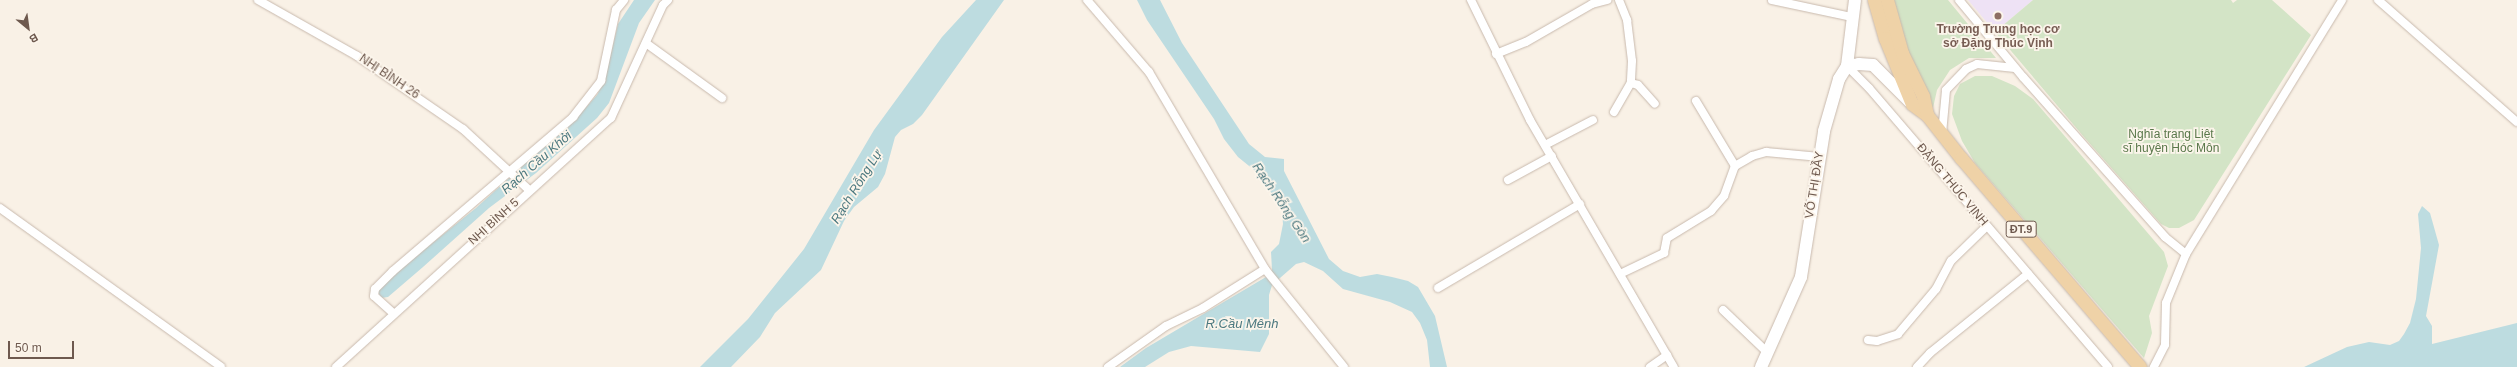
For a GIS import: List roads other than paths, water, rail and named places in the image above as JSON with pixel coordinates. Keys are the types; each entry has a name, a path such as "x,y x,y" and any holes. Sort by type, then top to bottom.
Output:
{"main road":[{"path":"1874,0 1885,38 1912,104"},
{"name":"ĐT.9","path":"1887,0 1902,53 1923,96 1927,115"},
{"name":"ĐT.9","path":"1912,104 1927,115 2140,367"}],"street":[{"name":"NHỊ BÌNH 26","path":"258,0 357,56 463,129 527,188"},
{"path":"393,313 374,296 375,289 573,117 601,81 616,10 624,0"},
{"name":"NHỊ BÌNH 5","path":"336,367 527,188 610,118 663,5 668,0"},
{"path":"1087,0 1150,72 1267,270 1344,367"},
{"path":"1471,0 1496,54 1545,145 1674,367"},
{"path":"1496,54 1526,42 1592,4 1607,0"},
{"path":"1614,112 1631,83 1632,61 1626,20 1619,0"},
{"path":"1772,0 1852,17"},
{"name":"VÕ THỊ ĐẦY","path":"1761,367 1801,277 1824,132 1839,79 1847,66 1855,0"},
{"path":"1959,0 2015,68 2166,237 2186,254"},
{"path":"2154,367 2165,345 2166,304 2186,254 2342,0"},
{"path":"2378,0 2517,122"},
{"path":"646,43 722,98"},
{"path":"1847,66 1859,64 1873,65 1912,104"},
{"path":"1942,134 1946,90 1966,69 1977,64 2015,68"},
{"name":"ĐẶNG THÚC VỊNH","path":"1847,66 1869,88 2108,367"},
{"path":"1631,83 1638,85 1655,104"},
{"path":"1696,101 1735,166"},
{"path":"1545,145 1593,120"},
{"path":"1620,274 1664,253 1667,238 1711,211 1724,196 1735,166 1752,156 1766,152 1820,157"},
{"path":"1508,180 1552,156"},
{"path":"1438,288 1580,204"},
{"path":"0,208 221,367"},
{"path":"1868,340 1877,341 1898,334 1936,289 1951,261 1987,226"},
{"path":"1108,367 1166,326 1203,308 1267,270"},
{"path":"1917,367 1930,353 2028,274"},
{"path":"1723,310 1768,352"},
{"path":"1650,367 1667,355"}],"water":[{"name":"Rạch Cầu Khởi","path":"634,0 655,0 639,23 609,103 597,118 536,173 489,208 388,297 381,298 377,290 379,286 476,208 579,115 597,95 604,82 618,24"},
{"name":"Rạch Rỗng Lự","path":"976,0 1004,0 922,115 913,124 901,130 895,137 885,174 878,187 854,207 844,221 821,270 775,313 760,337 731,367 700,367 748,319 804,249 874,130 942,37"},
{"name":"R.Cầu Mênh","path":"1137,0 1160,0 1182,43 1249,144 1265,157 1284,159 1284,171 1329,259 1343,271 1360,277 1377,274 1408,281 1418,287 1435,316 1447,367 1430,367 1427,340 1420,323 1412,312 1390,302 1343,289 1323,271 1304,262 1296,264 1272,285 1269,295 1269,334 1260,352 1191,346 1169,352 1145,367 1120,367 1146,348 1266,277 1272,270 1271,252 1279,244 1283,224 1282,212 1268,187 1259,174 1238,157 1224,139 1214,119 1147,20"},
{"path":"2422,206 2430,213 2439,245 2426,316 2432,326 2432,344 2517,323 2517,367 2304,367 2347,347 2369,342 2390,345 2399,341 2410,323 2416,299 2421,248 2418,214"}],"place":[{"name":"Trường Trung học cơ sở Đặng Thúc Vịnh","path":"1998,16"}],"park label":[{"name":"Nghĩa trang Liệt sĩ huyện Hóc Môn","path":"2171,142"}],"water label":[{"name":"Rạch Rỗng Gòn","path":"1281,203"}]}
